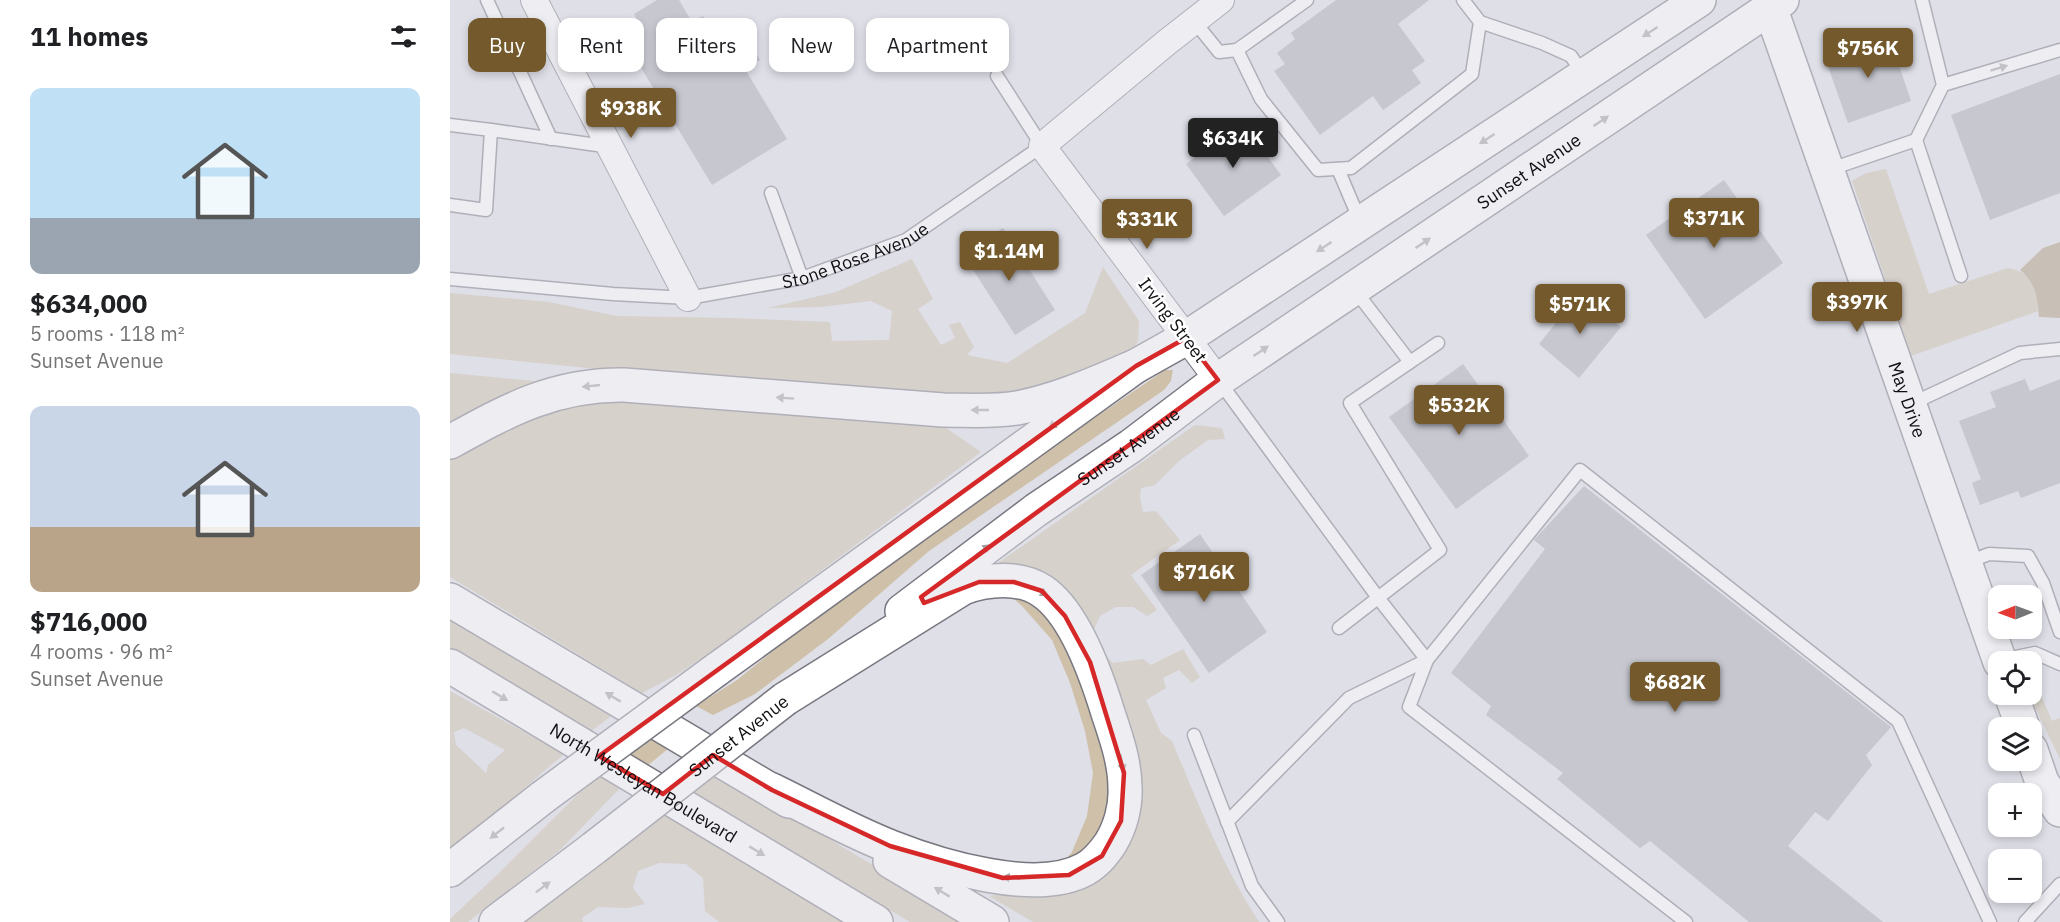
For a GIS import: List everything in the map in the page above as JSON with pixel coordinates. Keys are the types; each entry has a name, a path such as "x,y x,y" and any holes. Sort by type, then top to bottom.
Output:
{"main road":[{"path":"450,442 498,415 541,397 576,388 601,385 943,410 1017,408 1076,391 1136,366 1186,338 1699,0"},
{"name":"May Drive","path":"1774,2 1827,171 1996,651"},
{"name":"Sunset Avenue","path":"496,922 785,699 1036,510 1131,446 1218,380 1774,2"},
{"path":"450,870 543,797 1136,366"},
{"path":"772,790 890,846 925,859 1003,878 1027,880 1069,875 1084,869 1102,856 1114,838 1125,802 1120,752 1090,662 1065,616 1042,591 1029,584 979,582 963,588 785,699"},
{"path":"450,600 992,922"},
{"name":"North Wesleyan Boulevard","path":"450,666 876,922"},
{"path":"2038,771 2042,782 2060,810"}],"street":[{"path":"534,0 688,298"},
{"name":"Stone Rose Avenue","path":"1042,146 1221,0"},
{"name":"Irving Street","path":"1042,146 1218,380"}],"lane":[{"path":"487,0 551,139"},
{"path":"1194,21 1220,52 1237,50 1307,0"},
{"path":"1463,0 1480,22 1542,43 1571,56 1584,75"},
{"path":"1922,0 1943,85 1916,140 1961,276"},
{"path":"1237,50 1261,99 1318,170 1352,168 1472,74 1480,22"},
{"path":"1943,85 2060,50"},
{"path":"997,76 1042,146"},
{"path":"450,125 611,147"},
{"path":"450,205 486,210 490,129"},
{"path":"1827,171 1916,140"},
{"name":"Stone Rose Avenue","path":"450,279 613,294 688,298 802,278 906,240 1042,146"},
{"path":"1338,169 1361,223"},
{"path":"771,193 802,278"},
{"path":"1354,289 1410,362"},
{"path":"1339,628 1440,550 1350,403 1438,344"},
{"path":"1910,405 2020,353 2060,349"},
{"path":"1218,380 1427,660"},
{"path":"1686,922 1409,707 1427,660 1580,470 1898,721 1990,922"},
{"path":"1965,564 1989,554 2028,556 2043,583 2060,632"},
{"path":"2042,656 2060,664"},
{"path":"1227,822 1349,698 1427,660"},
{"path":"1194,735 1252,886 1278,922"},
{"path":"2025,922 2060,884"}],"highlighted area":[{"path":"1186,338 1218,380 921,597 924,603 979,582 1014,582 1042,591 1065,616 1090,662 1124,773 1121,821 1102,856 1069,875 1003,878 890,846 772,790 713,755 663,794 599,756 1136,366"}],"shaded area":[{"path":"1886,169 1929,294 2008,268 2023,273 2032,282 2038,311 1911,356 1852,181 1866,173"},
{"path":"2060,242 2060,318 2039,317 2033,285 2020,270 2043,248"},
{"path":"912,259 933,299 918,309 941,345 955,338 949,325 960,322 974,347 967,355 1007,363 1085,313 1103,267 1139,321 1138,341 1130,355 1028,393 956,399 646,374 450,354 450,293 549,302 616,316 830,322 832,341 889,340 892,311 871,301 820,307 768,308 836,292"},
{"path":"1165,370 1173,370 1171,381 1164,390 929,551 828,639 755,694 713,715 696,706 737,680 828,607 1031,461"},
{"path":"450,373 933,419 981,452 714,650 678,674 642,693 450,577"},
{"path":"1195,425 1222,428 1225,439 1208,440 1179,461 1155,485 1141,488 1143,512 1156,511 1180,540 1131,575 1157,610 1147,616 1133,607 1116,607 1100,616 1094,630 1102,652 1113,663 1143,659 1151,665 1183,649 1200,677 1192,683 1179,670 1163,678 1166,688 1146,700 1161,733 1172,741 1233,879 1259,922 1033,922 989,896 1007,893 1048,879 1072,852 1087,816 1093,773 1085,731 1070,683 1052,640 1022,606 1002,589 978,577"},
{"path":"450,613 617,712 591,731 450,647"},
{"path":"450,691 564,754 450,852","holes":["464,728 505,750 488,765 486,773 456,745 454,732"]},
{"path":"2042,697 2052,721 2060,718 2060,759 2042,722 2042,717 2040,717 2034,705 2042,705"},
{"path":"653,733 674,744 647,766 626,754"},
{"path":"709,767 968,922 910,922 684,789"},
{"path":"602,770 624,784 560,850 468,922 450,922 450,919"},
{"path":"658,809 846,922 719,922 705,911 703,878 686,864 659,863 638,871 633,888 645,904 628,908 598,907 582,918 583,922 524,922"}],"building":[{"path":"657,0 679,0 690,18 656,18 656,72 747,72 787,139 712,185 644,72 644,18 636,18 634,14"},
{"path":"1336,0 1429,0 1398,24 1425,61 1412,70 1421,83 1383,110 1373,96 1320,135 1274,71 1285,64 1277,53 1295,39 1291,33"},
{"path":"1889,35 1911,101 1848,123 1825,58"},
{"path":"2060,74 2060,193 1990,220 1951,115"},
{"path":"1241,120 1281,175 1224,216 1186,164 1227,134 1225,132"},
{"path":"1724,180 1783,263 1705,319 1646,235"},
{"path":"1003,228 1055,310 1015,335 963,254"},
{"path":"1580,293 1621,327 1579,378 1539,344"},
{"path":"1463,364 1529,456 1456,509 1389,417"},
{"path":"2025,379 2030,391 2060,379 2060,483 2021,498 2018,491 1980,505 1972,483 1981,479 1959,421 1996,407 1990,392"},
{"path":"1584,486 1891,727 1866,755 1872,765 1828,821 1815,812 1788,846 1883,922 1749,922 1650,841 1640,848 1557,779 1563,773 1486,715 1491,706 1451,673 1545,549 1534,540"},
{"path":"1200,534 1267,632 1209,673 1141,575"}]}
